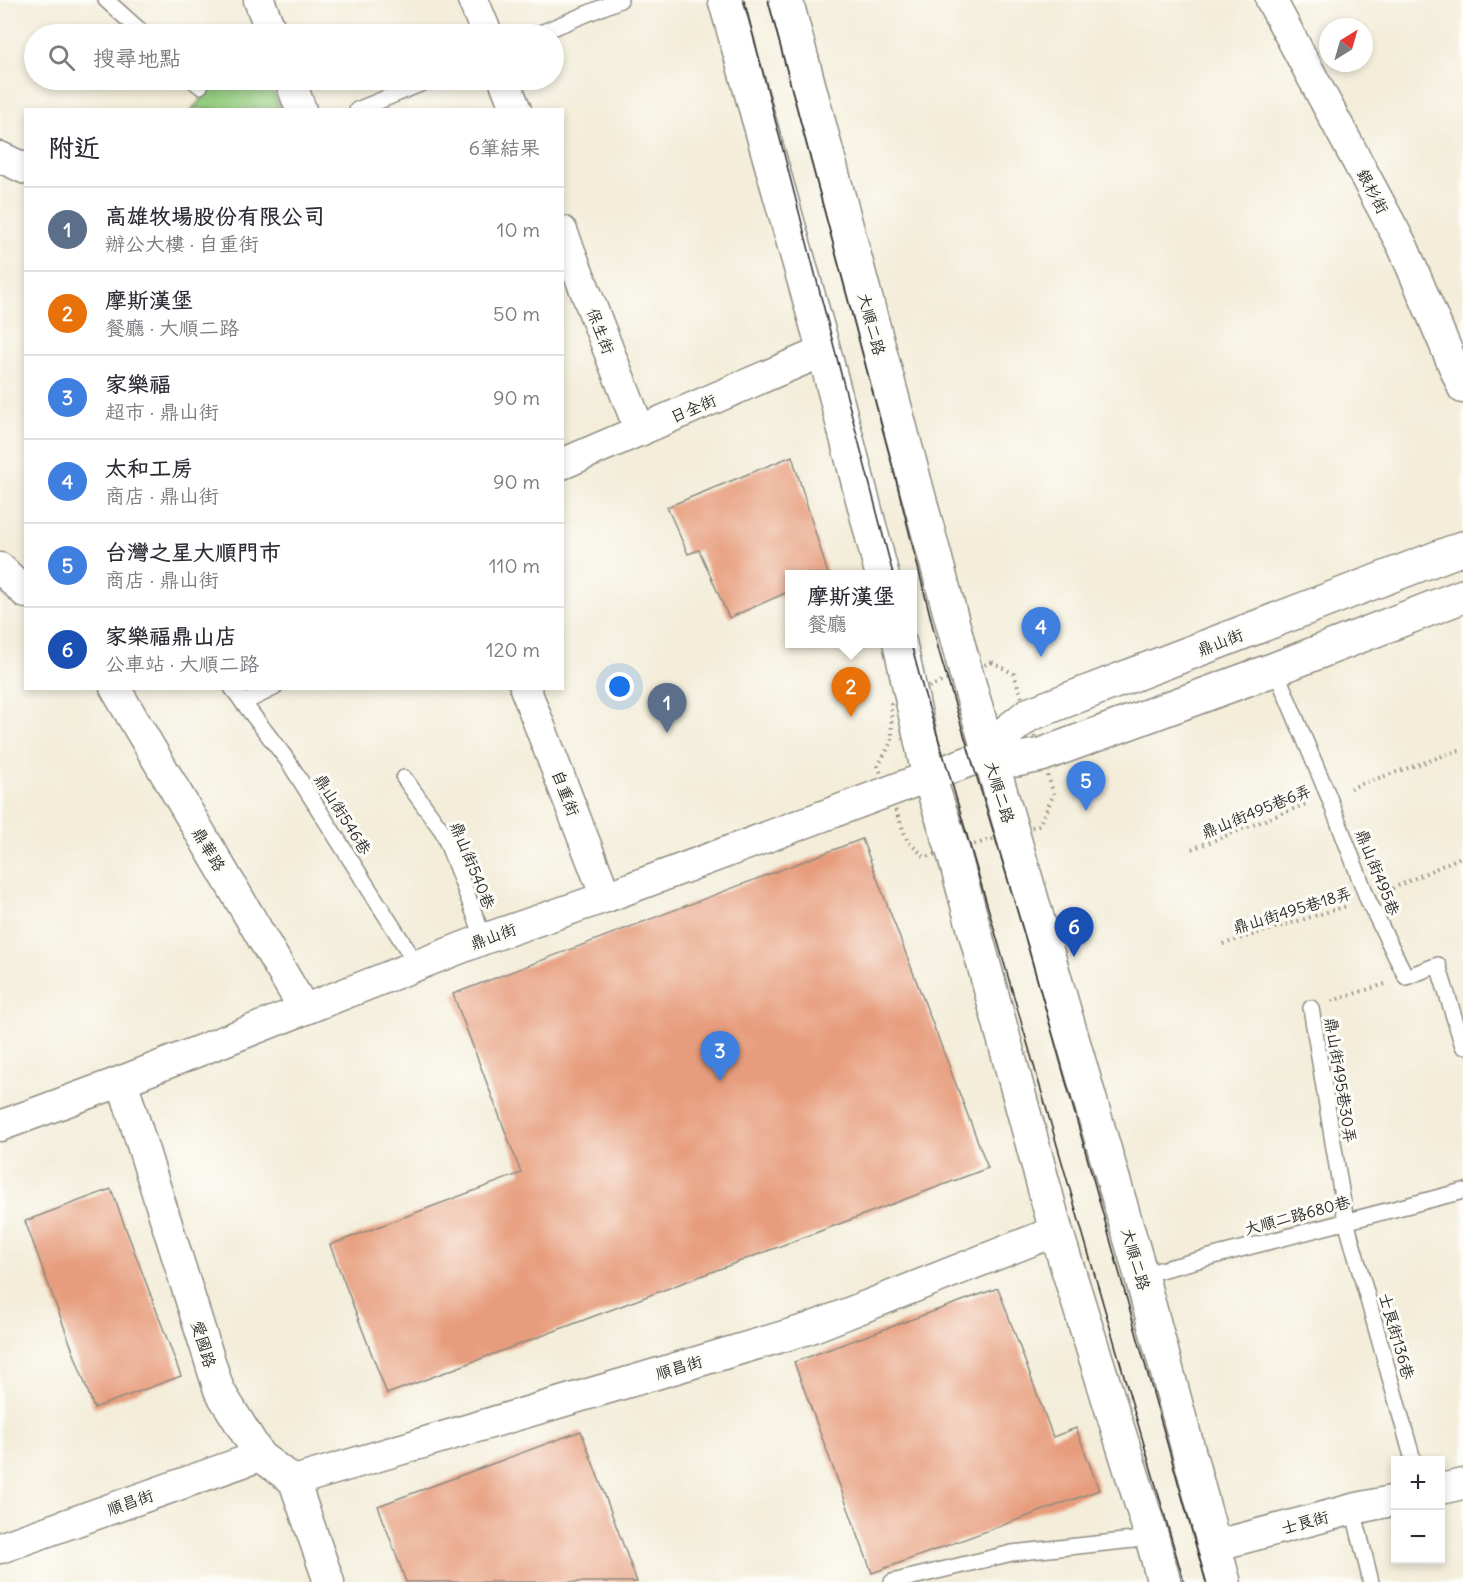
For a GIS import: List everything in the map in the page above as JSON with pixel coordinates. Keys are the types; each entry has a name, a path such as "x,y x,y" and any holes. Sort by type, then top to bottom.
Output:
{"street":[{"path":"259,0 269,24"},
{"path":"473,0 483,24"},
{"path":"725,0 824,351 881,570"},
{"name":"大順二路","path":"786,0 988,754 1141,1275 1224,1582"},
{"name":"銀杉街","path":"1271,0 1403,247 1463,388"},
{"path":"294,90 301,108"},
{"path":"508,90 515,108"},
{"path":"0,157 24,168"},
{"name":"保生街","path":"564,236 640,431"},
{"name":"日全街","path":"564,463 824,351"},
{"name":"鼎山街","path":"0,1126 122,1081 417,964 606,897 988,754 1008,731 1028,715 1463,548"},
{"path":"0,568 24,591"},
{"path":"988,754 1016,760 1041,755 1275,669 1463,596"},
{"path":"901,648 929,777 953,851 1056,1231 1164,1582"},
{"name":"鼎華路","path":"116,690 304,1009"},
{"name":"自重街","path":"526,690 606,897"},
{"name":"愛國路","path":"122,1081 219,1390 260,1456 294,1481"},
{"name":"順昌街","path":"294,1481 808,1329 1056,1231"},
{"name":"順昌街","path":"0,1548 260,1456"},
{"path":"294,1481 329,1582"},
{"path":"1445,1488 1463,1484"},
{"name":"士良街","path":"1214,1546 1391,1501"}],"lane":[{"path":"106,0 133,24"},
{"path":"562,24 620,0"},
{"path":"362,108 406,90"},
{"name":"鼎山街495巷","path":"1275,669 1328,795 1368,900 1406,977"},
{"name":"鼎山街546巷","path":"233,690 288,761 417,964"},
{"path":"243,703 270,690"},
{"name":"鼎山街540巷","path":"404,778 443,832 484,939"},
{"path":"1406,977 1438,965 1463,1046"},
{"name":"鼎山街495巷30弄","path":"1311,1008 1346,1221"},
{"name":"大順二路680巷","path":"1141,1275 1463,1191"},
{"name":"士良街136巷","path":"1346,1221 1412,1456"},
{"path":"1353,1509 1371,1582"},
{"path":"892,1582 1012,1553 1152,1538"}],"path":[{"name":"鼎山街495巷6弄","path":"1192,849 1328,795 1463,749"},
{"name":"鼎山街495巷18弄","path":"1223,944 1368,900 1463,856"},
{"name":"鼎山街495巷30弄","path":"1311,1008 1406,977"}],"green space":[{"path":"211,90 273,90 280,108 193,108"}],"building":[{"path":"792,456 827,570 785,570 785,593 729,618 699,550 688,554 667,507"},
{"path":"862,839 988,1168 387,1394 330,1245 521,1173 453,994"},
{"path":"111,1189 181,1376 94,1408 25,1221"},
{"path":"998,1288 1053,1437 1076,1428 1099,1490 872,1573 794,1362"},
{"path":"581,1431 637,1582 406,1582 378,1506"}],"tram line":[{"path":"744,0 892,570"},
{"path":"768,0 895,476 940,655 1029,950 1206,1582"},
{"path":"912,648 1184,1582"}],"place":[{"name":"太和工房","path":"1041,657"},
{"name":"摩斯漢堡","path":"851,717"},
{"name":"高雄牧場股份有限公司","path":"667,733"},
{"name":"台灣之星大順門市","path":"1086,811"},
{"name":"家樂福鼎山店","path":"1074,957"},
{"name":"家樂福","path":"720,1081"}]}
